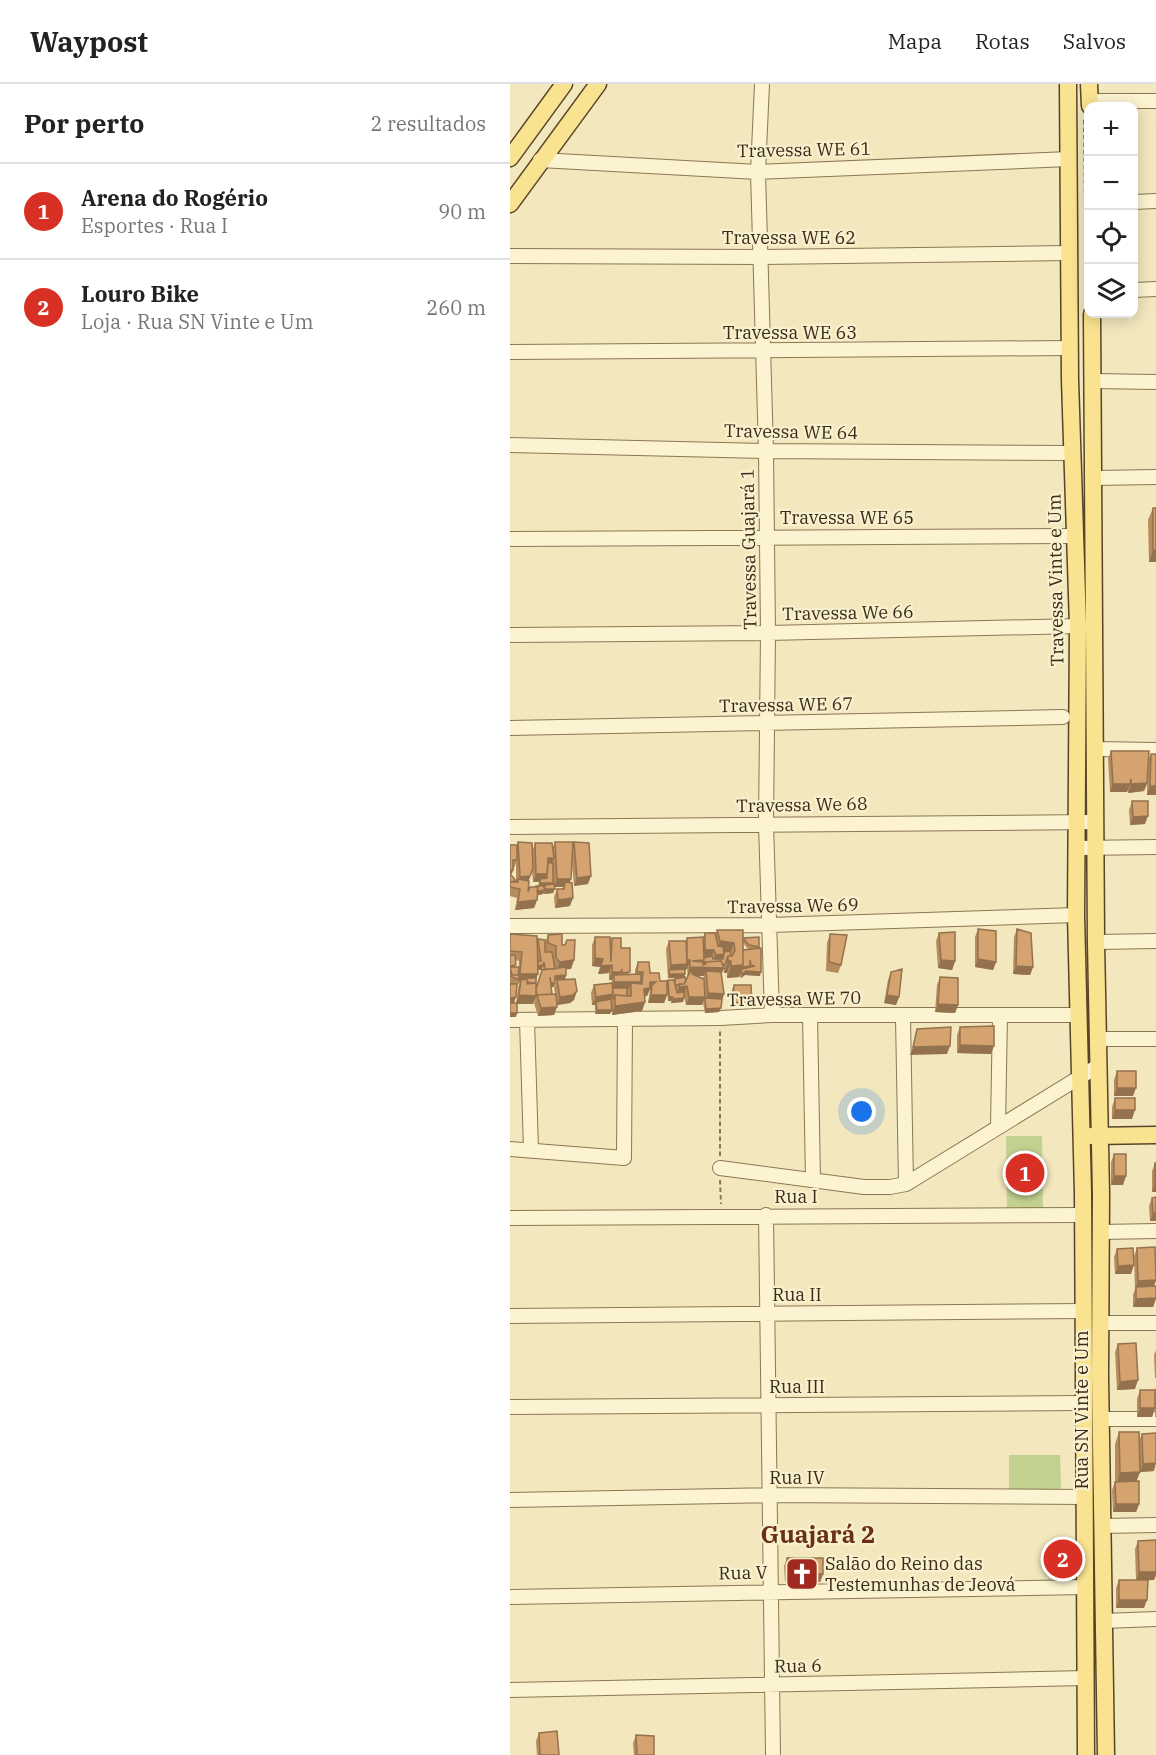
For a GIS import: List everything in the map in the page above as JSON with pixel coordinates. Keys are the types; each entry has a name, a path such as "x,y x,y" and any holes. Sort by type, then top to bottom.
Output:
{"main road":[{"path":"510,158 564,84"},
{"path":"510,204 540,160 598,84"},
{"name":"Travessa Vinte e Um","path":"1068,84 1071,453 1078,626 1076,915 1080,1076"},
{"name":"Travessa Vinte e Um","path":"1092,318 1098,1066"},
{"path":"1077,774 1095,774"},
{"path":"1077,886 1096,887"},
{"name":"Rua SN Vinte e Um","path":"1098,1066 1106,1755"},
{"name":"Rua SN Vinte e Um","path":"1080,1076 1084,1311 1086,1755"},
{"path":"1081,1136 1156,1136"}],"street":[{"name":"Travessa Guajará 1","path":"762,84 758,171 766,451 768,633 766,824 772,1015"},
{"path":"1090,97 1156,100"},
{"name":"Travessa WE 61","path":"540,160 758,171 1069,159"},
{"path":"1138,202 1156,201"},
{"name":"Travessa WE 62","path":"510,256 762,257 1069,253"},
{"path":"1138,290 1156,289"},
{"name":"Travessa WE 63","path":"510,352 1070,348"},
{"path":"1092,381 1156,382"},
{"name":"Travessa WE 64","path":"510,445 766,451 1071,453"},
{"path":"1093,478 1156,477"},
{"name":"Travessa WE 65","path":"510,539 1076,536"},
{"name":"Travessa We 66","path":"510,635 768,633 1078,626"},
{"name":"Travessa WE 67","path":"510,728 1063,717"},
{"path":"1095,749 1156,750"},
{"name":"Travessa We 68","path":"510,826 1095,822"},
{"path":"1078,848 1156,847"},
{"name":"Travessa We 69","path":"510,926 770,925 1076,915"},
{"path":"1096,942 1156,941"},
{"name":"Travessa WE 70","path":"510,1020 625,1020 772,1015 903,1017 1079,1015"},
{"path":"810,1015 813,1180"},
{"path":"998,1126 1000,1015"},
{"path":"903,1017 906,1184"},
{"path":"527,1020 531,1150"},
{"path":"510,1149 624,1158 625,1020"},
{"path":"1098,1039 1156,1039"},
{"path":"720,1168 877,1188 906,1184 1098,1066"},
{"name":"Rua I","path":"510,1218 721,1215 1082,1215"},
{"path":"766,1215 773,1755"},
{"path":"1101,1232 1156,1231"},
{"name":"Rua II","path":"510,1316 1084,1311"},
{"path":"1102,1323 1156,1323"},
{"name":"Rua III","path":"510,1407 1083,1403"},
{"path":"1101,1419 1156,1419"},
{"name":"Rua IV","path":"510,1500 771,1496 1084,1497"},
{"path":"1102,1526 1156,1525"},
{"name":"Rua V","path":"510,1597 772,1590 1085,1587"},
{"path":"1103,1621 1156,1619"},
{"name":"Rua 6","path":"510,1690 1086,1678"}],"path":[{"path":"720,1018 721,1215"}],"green space":[{"path":"1006,1136 1042,1136 1043,1209 1007,1210"},
{"path":"1009,1455 1060,1455 1061,1489 1009,1490"}],"building":[{"path":"1153,508 1156,508 1156,550 1153,550"},
{"path":"1111,751 1149,751 1147,783 1131,784 1131,779 1130,784 1113,784"},
{"path":"1151,754 1156,754 1156,786 1150,786"},
{"path":"1132,801 1148,801 1148,816 1133,817"},
{"path":"518,842 532,843 533,868 530,876 520,877"},
{"path":"555,842 573,842 571,879 557,879"},
{"path":"574,842 589,843 591,876 577,878"},
{"path":"535,843 552,843 554,858 548,858 547,874 536,874"},
{"path":"510,845 517,845 517,860 513,860 513,870 510,870"},
{"path":"548,863 553,863 553,883 540,883 540,879 547,878"},
{"path":"510,876 512,876 516,881 510,882"},
{"path":"518,879 529,881 528,892 530,887 538,887 537,900 518,902 520,889 510,887 510,882 518,882"},
{"path":"565,882 572,883 573,898 558,900 557,889 564,889"},
{"path":"554,884 555,889 545,889 545,885"},
{"path":"536,886 543,886 545,890 537,891"},
{"path":"978,929 996,931 996,962 978,959"},
{"path":"1017,929 1031,933 1033,967 1016,966"},
{"path":"717,930 743,930 743,965 731,966 728,956 732,956 735,951 734,943 720,941"},
{"path":"955,932 955,961 941,960 939,933"},
{"path":"705,933 715,933 718,946 723,947 724,954 716,955 714,950 705,950"},
{"path":"510,934 537,936 538,974 520,974 522,952 510,951"},
{"path":"562,934 562,945 565,945 567,940 575,940 574,960 560,962 556,958 556,946 548,943 548,935"},
{"path":"830,934 847,935 841,965 829,962"},
{"path":"595,937 610,937 611,962 612,938 621,938 621,948 630,948 630,972 622,973 622,969 621,972 612,972 612,965 601,966 603,959 595,958"},
{"path":"703,937 704,960 692,961 703,962 703,965 706,964 705,962 721,961 724,968 690,967 690,960 687,960 687,938"},
{"path":"759,937 759,947 749,945 743,938"},
{"path":"538,939 545,940 545,952 552,952 555,969 545,969 544,962 543,965 538,966 538,961 541,961"},
{"path":"669,941 686,941 687,964 671,965"},
{"path":"761,948 761,972 746,971 742,974 742,969 755,966 751,965 750,960 750,966 743,967 743,950"},
{"path":"730,951 731,956 728,956 725,964 723,965 721,961 705,962 704,965 704,958 712,956 713,959 723,959 724,952"},
{"path":"510,955 515,955 516,965 510,966"},
{"path":"638,962 649,962 650,973 659,973 660,981 667,981 667,995 651,995 652,985 656,982 650,982 650,988 644,989 645,1002 615,1006 615,995 631,996 631,983 642,984 643,972 637,972"},
{"path":"510,967 519,967 518,975 512,975"},
{"path":"566,967 566,975 555,976 555,983 551,983 550,977 552,994 537,995 536,989 542,970"},
{"path":"510,968 512,975 519,975 519,980 510,976"},
{"path":"692,968 692,974 704,979 705,997 689,997 687,986 679,987 679,984 684,984"},
{"path":"685,969 685,974 669,974 669,970"},
{"path":"902,969 899,997 887,995 891,972"},
{"path":"706,971 721,972 724,994 708,993"},
{"path":"641,974 641,982 614,982 614,975"},
{"path":"685,977 684,984 675,985 675,979"},
{"path":"940,977 958,978 958,1005 938,1004"},
{"path":"519,978 536,978 536,983 527,982 527,979"},
{"path":"527,979 527,984 536,983 536,996 519,995 521,980"},
{"path":"575,979 577,991 573,995 560,997 557,980"},
{"path":"668,980 674,980 677,993 684,992 684,998 669,997"},
{"path":"612,983 613,994 596,997 594,985"},
{"path":"510,984 517,984 516,997 510,998"},
{"path":"734,985 751,985 752,1002 733,1003"},
{"path":"613,988 627,988 627,996 615,995 613,999"},
{"path":"556,994 557,1007 541,1008 537,995"},
{"path":"705,998 722,999 721,1008 706,1009"},
{"path":"611,999 612,1010 597,1010 596,1002"},
{"path":"510,1003 517,1003 517,1013 510,1013"},
{"path":"994,1026 994,1046 960,1045 960,1027"},
{"path":"951,1027 950,1046 913,1047 917,1029"},
{"path":"1117,1071 1136,1071 1136,1088 1117,1088"},
{"path":"1115,1098 1135,1098 1135,1110 1115,1110"},
{"path":"1114,1154 1126,1154 1126,1176 1114,1176"},
{"path":"1156,1197 1156,1213 1153,1213 1152,1198"},
{"path":"1155,1247 1156,1280 1138,1281 1137,1248"},
{"path":"1133,1248 1134,1265 1118,1266 1117,1249"},
{"path":"1156,1286 1156,1298 1136,1299 1136,1287"},
{"path":"1136,1343 1138,1380 1120,1382 1118,1344"},
{"path":"1140,1390 1155,1390 1155,1408 1140,1408"},
{"path":"1119,1432 1139,1432 1140,1472 1120,1473"},
{"path":"1156,1433 1156,1463 1143,1464 1142,1434"},
{"path":"1139,1481 1139,1504 1116,1504 1115,1482"},
{"path":"1156,1540 1156,1572 1139,1572 1138,1541"},
{"path":"787,1558 823,1558 823,1574 788,1573"},
{"path":"1119,1580 1148,1580 1147,1600 1119,1600"},
{"path":"557,1731 559,1755 540,1755 539,1733"},
{"path":"636,1735 654,1736 654,1755 637,1755"}],"place":[{"name":"Arena do Rogério","path":"1025,1173"},
{"name":"Louro Bike","path":"1063,1559"},
{"name":"Salão do Reino das Testemunhas de Jeová","path":"802,1574"}],"district":[{"name":"Guajará 2","path":"818,1535"}]}
